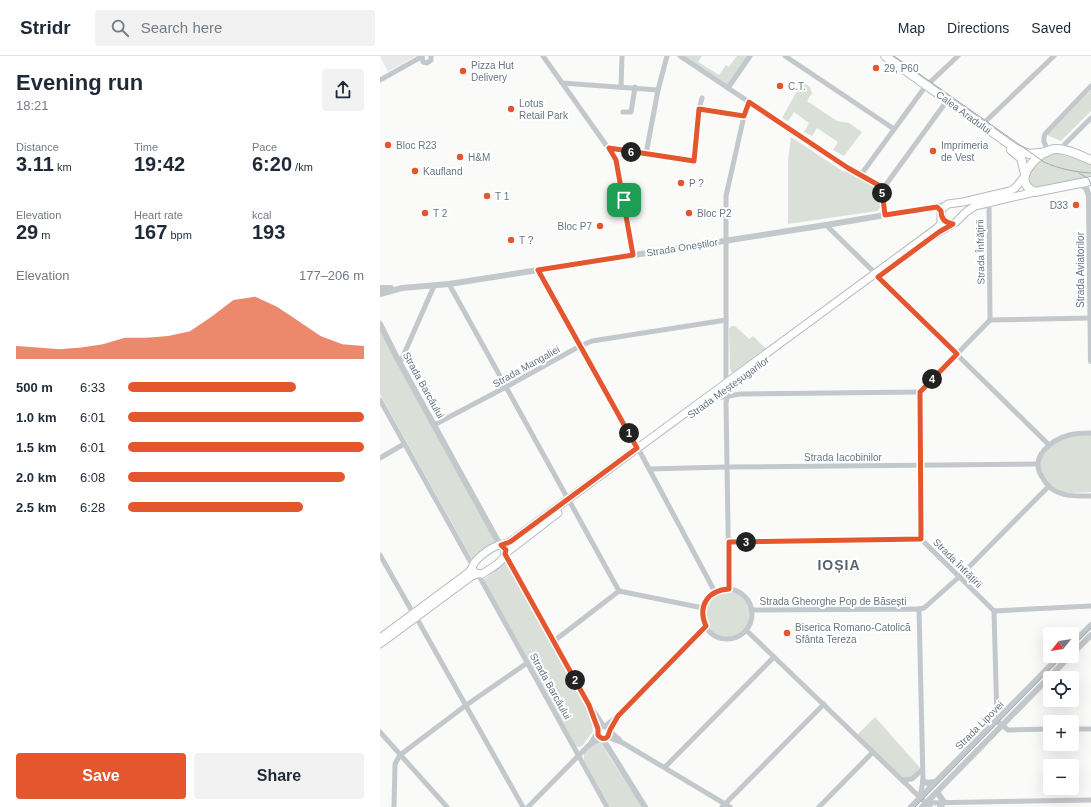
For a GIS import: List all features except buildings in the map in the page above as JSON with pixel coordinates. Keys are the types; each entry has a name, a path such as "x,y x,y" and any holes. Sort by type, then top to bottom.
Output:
{"main road":[{"name":"Calea Aradului","path":"880,56 926,86 946,102 1010,145 1023,152 1032,154 1057,149 1064,150 1091,160"},
{"name":"Calea Aradului","path":"885,56 982,126 1017,154 1022,161 1027,186 1030,190 1035,192"},
{"path":"1048,151 1034,161 1017,186 1011,191 955,204 948,204 941,210 947,222 953,224 972,207 1035,192 1091,181"},
{"path":"955,204 961,211 961,217"},
{"name":"Strada Meșteșugarilor","path":"570,501 506,557 484,573 475,570 499,544 510,542 570,501 876,275 937,228 941,224 941,210"},
{"name":"Strada Meșteșugarilor","path":"876,275 953,224"},
{"name":"Strada Meșteșugarilor","path":"638,450 711,399 728,384"},
{"path":"499,544 506,550 506,557"},
{"path":"380,638 472,576 475,570"},
{"path":"380,644 414,615"}],"street":[{"path":"380,80 411,64 422,56 424,63"},
{"path":"411,64 427,63 431,58 437,56"},
{"path":"543,56 616,160 633,255"},
{"path":"621,87 622,56"},
{"path":"646,154 658,90 667,56"},
{"path":"680,56 860,176 880,186 882,190 885,215"},
{"path":"728,88 750,56"},
{"path":"785,56 894,129"},
{"path":"860,176 926,86 958,56"},
{"path":"982,126 1054,56"},
{"path":"562,83 658,90"},
{"path":"1048,151 1044,142 1045,134 1091,86"},
{"path":"623,112 632,112 635,88"},
{"path":"609,148 694,161 699,109 702,98"},
{"path":"729,589 726,467 726,403 728,396 728,384 726,320 726,196 744,116 749,102"},
{"path":"882,190 946,102"},
{"path":"699,109 744,116"},
{"path":"1064,150 1064,145 1090,119"},
{"name":"Strada Aviatorilor","path":"1078,183 1086,188 1089,196 1091,361"},
{"name":"Strada Înfrățirii","path":"989,203 990,320"},
{"name":"Strada Oneștilor","path":"380,288 402,288 449,284 885,215 941,210"},
{"path":"826,225 1049,445"},
{"path":"538,270 649,469 715,592"},
{"path":"449,284 619,591"},
{"path":"400,363 434,286"},
{"name":"Strada Oneștilor","path":"380,294 402,288"},
{"path":"711,399 740,394 920,392 990,320 1091,318"},
{"name":"Strada Mangaliei","path":"434,425 580,346 592,341 726,320"},
{"name":"Strada Barcăului","path":"380,324 499,544"},
{"path":"728,384 735,392 740,394"},
{"name":"Strada Înfrățirii","path":"920,392 921,539 994,611"},
{"path":"720,398 726,403"},
{"name":"Strada Barcăului","path":"380,400 607,807"},
{"path":"1091,433 1067,436 1057,440 1049,445 1040,456 1037,464 1040,474 1049,486 1059,493 1066,495 1091,496"},
{"path":"380,458 404,444"},
{"name":"Strada Iacobinilor","path":"649,469 1037,464"},
{"path":"919,610 924,608 959,577 1049,486"},
{"path":"729,542 921,539"},
{"path":"380,555 523,807"},
{"path":"506,557 604,733 613,757 645,807"},
{"path":"722,589 729,589 741,593 746,598 752,610 750,623 746,630 740,635 732,638 724,638 716,636 710,632 706,626 702,614 703,608 709,596 722,589"},
{"path":"554,641 619,591 703,608"},
{"path":"1043,729 1008,730 997,721 994,611 1091,606"},
{"name":"Strada Gheorghe Pop de Băsești","path":"752,610 919,610 923,781 920,798"},
{"path":"1079,637 1091,625"},
{"path":"528,807 588,746 604,733 618,716 706,626"},
{"path":"746,630 902,780 926,806 944,802 1091,800"},
{"name":"Strada Lipovei","path":"1079,647 1091,635"},
{"path":"665,767 774,656"},
{"path":"394,807 395,764 400,755 527,662"},
{"name":"Strada Lipovei","path":"911,807 1053,663"},
{"name":"Strada Lipovei","path":"926,806 937,792 1063,663"},
{"path":"604,733 665,767 726,806 824,704"},
{"path":"1079,729 1091,729"},
{"path":"380,732 448,807"},
{"path":"819,807 873,752"},
{"path":"902,780 912,779 922,770"},
{"path":"923,781 927,784 937,782"},
{"path":"937,792 944,802"},
{"path":"940,807 944,802"}],"shaded area":[{"path":"380,56 416,56 388,72"},
{"path":"680,56 702,56 698,62 719,75 726,65 729,67 737,56 750,56 728,88"},
{"path":"802,82 810,87 812,93 807,101 837,121 849,123 862,132 844,156 833,150 838,142 817,128 812,136 804,132 809,123 794,112 788,121 782,118"},
{"path":"1091,90 1091,111 1061,141 1047,135"},
{"path":"791,137 844,172 848,170 880,189 881,207 877,211 788,224 788,161"},
{"path":"1055,154 1060,154 1091,164 1091,178 1035,187 1031,185 1031,170 1037,162"},
{"path":"732,326 735,326 749,339 753,336 768,351 733,374 730,369 729,329"},
{"path":"380,329 496,541 472,559 380,394"},
{"path":"1091,435 1091,492 1069,493 1061,492 1055,489 1040,469 1042,455 1052,445 1065,438"},
{"path":"507,561 591,713 593,731 583,745 579,747 575,746 483,580"},
{"path":"727,589 736,591 747,600 752,614 750,623 741,634 727,639 718,637 707,628 702,614 704,605 713,594"},
{"path":"875,717 922,770 916,776 903,780 856,736"},
{"path":"597,741 601,742 642,807 610,807 584,760 584,752"}],"tram line":[{"path":"894,56 1044,162 1067,170 1091,173"},
{"path":"1079,173 1089,179 1091,185"},
{"path":"1079,640 1091,628"},
{"path":"915,807 1056,663"}],"place":[{"name":"29, P60","path":"876,68"},
{"name":"Pizza Hut Delivery","path":"463,71"},
{"name":"C.T.","path":"780,86"},
{"name":"Lotus Retail Park","path":"511,109"},
{"name":"Bloc R23","path":"388,145"},
{"name":"Imprimeria de Vest","path":"933,151"},
{"name":"H&M","path":"460,157"},
{"name":"Kaufland","path":"415,171"},
{"name":"P ?","path":"681,183"},
{"name":"T 1","path":"487,196"},
{"name":"D33","path":"1076,205"},
{"name":"T 2","path":"425,213"},
{"name":"Bloc P2","path":"689,213"},
{"name":"Bloc P7","path":"600,226"},
{"name":"T ?","path":"511,240"},
{"name":"Biserica Romano-Catolică Sfânta Tereza","path":"787,633"}],"district":[{"name":"IOȘIA","path":"839,565"}],"route":[{"path":"749,102 860,176 880,186 882,190 885,215 937,207 941,211 942,218 953,224 939,232 878,277 957,354 920,392 921,539 729,542 729,589 722,589 715,592 709,596 705,602 702,614 703,621 706,626 618,716 608,736 606,738 601,738 597,733 598,729 589,705 505,554 506,550 501,545 505,545 510,542 637,448 538,270 633,255 624,200 616,160 609,148 694,161 699,109 744,116 749,102"}]}
